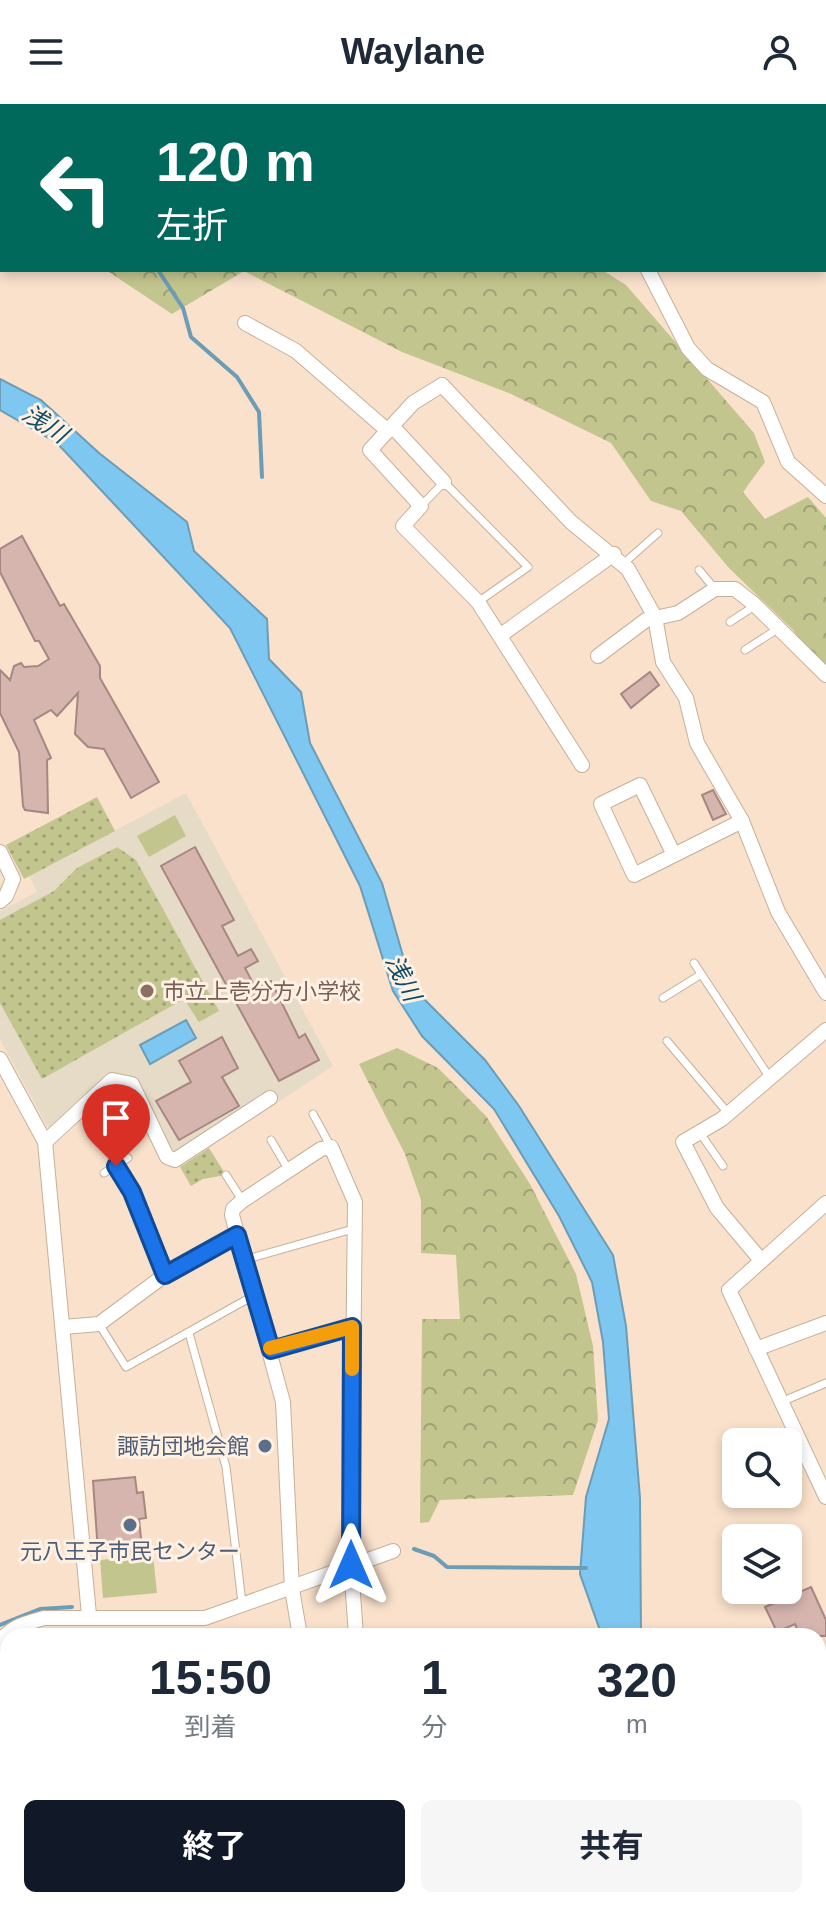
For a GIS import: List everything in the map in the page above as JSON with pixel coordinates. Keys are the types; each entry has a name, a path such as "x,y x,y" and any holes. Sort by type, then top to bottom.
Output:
{"street":[{"path":"649,272 688,348 707,369 763,402 788,462 826,496"},
{"path":"245,323 296,351 390,429 444,482"},
{"path":"582,765 478,602 403,526 421,506 370,450 413,403 442,385 571,522 618,559 655,617 663,662 686,698 697,743 742,821 778,912 826,993"},
{"path":"501,635 618,559"},
{"path":"598,656 655,617 678,613 715,589 735,589 756,605 826,675"},
{"path":"674,855 640,785 601,804 634,875 674,855 742,821"},
{"path":"0,852 13,879 6,896 0,901"},
{"path":"760,1259 717,1208 683,1142 728,1113 826,1030"},
{"path":"0,1059 45,1142 89,1615"},
{"path":"45,1142 112,1080 132,1084 167,1157 175,1160 270,1098"},
{"path":"299,1628 292,1589 283,1402 237,1235 233,1209 331,1147 353,1194 351,1565 355,1628"},
{"path":"116,1166 132,1192 165,1275"},
{"path":"826,1203 729,1290 826,1497"},
{"path":"63,1327 99,1324 165,1275 237,1235"},
{"path":"756,1349 826,1323"},
{"path":"271,1350 352,1327"},
{"path":"14,1628 44,1618 89,1615 171,1620 205,1618 393,1551"}],"lane":[{"path":"421,506 444,482 528,567 478,602"},
{"path":"618,559 658,533"},
{"path":"699,570 715,589"},
{"path":"730,622 756,605"},
{"path":"745,650 779,628"},
{"path":"694,963 770,1078"},
{"path":"663,998 700,975"},
{"path":"667,1041 728,1113"},
{"path":"313,1114 331,1147"},
{"path":"700,1133 723,1166"},
{"path":"271,1140 289,1171"},
{"path":"226,1175 242,1201"},
{"path":"244,1260 353,1229"},
{"path":"99,1324 126,1367 255,1295"},
{"path":"189,1333 226,1467 242,1603"},
{"path":"781,1402 826,1383"}],"shaded area":[{"name":"市立上壱分方小学校","path":"186,793 333,1066 275,1104 271,1098 175,1160 132,1084 117,1080 55,1134 46,1124 0,1039 0,911 37,892 29,876"}],"green space":[{"path":"109,272 242,272 172,314"},
{"path":"246,272 605,272 626,285 754,433 765,462 743,492 765,519 808,497 826,518 826,675 793,630 729,568 681,511 651,501 611,443 511,394 402,352"},
{"path":"97,797 115,831 24,879 6,845"},
{"path":"175,815 186,836 149,857 137,836"},
{"path":"117,847 136,860 219,1011 199,1022 184,999 42,1079 0,1003 0,920 54,891 77,868"},
{"path":"397,1048 438,1068 486,1116 530,1184 576,1274 593,1346 598,1420 573,1495 440,1500 429,1522 420,1523 422,1319 460,1319 456,1255 421,1253 421,1200 405,1154 359,1064"},
{"path":"209,1148 226,1175 203,1179 191,1186 180,1167"},
{"path":"153,1555 157,1593 103,1598 100,1560"}],"water":[{"name":"浅川","path":"0,379 41,400 99,453 187,522 194,551 267,619 269,659 301,692 310,743 382,883 412,987 485,1060 519,1106 613,1255 626,1326 640,1498 641,1628 599,1628 580,1574 586,1497 609,1419 603,1342 592,1282 559,1216 494,1109 422,1036 393,991 360,886 230,628 57,443 0,410"},
{"path":"186,1020 196,1038 150,1064 140,1045"}],"building":[{"path":"22,536 60,606 64,604 100,666 100,678 159,782 131,798 104,749 88,747 75,734 78,693 57,716 51,710 34,720 51,758 47,760 48,813 25,810 23,806 19,752 0,713 0,670 10,680 14,666 21,663 24,667 38,666 49,659 39,641 35,641 0,572 0,549"},
{"path":"650,672 659,685 631,708 621,694"},
{"path":"713,790 726,814 713,820 702,795"},
{"path":"195,847 234,920 222,926 238,956 251,949 258,961 245,968 256,989 271,981 299,1038 305,1034 319,1060 279,1081 161,866"},
{"path":"222,1037 238,1068 222,1077 239,1106 179,1140 156,1101 191,1082 179,1061"},
{"path":"135,1477 137,1493 143,1492 146,1518 139,1519 143,1557 113,1559 112,1550 98,1552 93,1481"},
{"path":"811,1587 826,1620 826,1628 797,1628 795,1624 775,1628 765,1607 772,1604 802,1604 802,1591"}],"waterway":[{"path":"159,272 183,308 191,337 237,377 259,412 262,477"},
{"path":"414,1549 434,1556 447,1567 586,1568"},
{"path":"0,1625 40,1609 72,1607"}],"slow traffic":[{"path":"270,1348 352,1327 352,1369"}],"place":[{"name":"市立上壱分方小学校","path":"147,991"},
{"name":"諏訪団地会館","path":"265,1446"},
{"name":"元八王子市民センター","path":"130,1525"}],"route":[{"path":"116,1166 132,1192 165,1275 237,1235 271,1350 352,1327 351,1565"}]}
